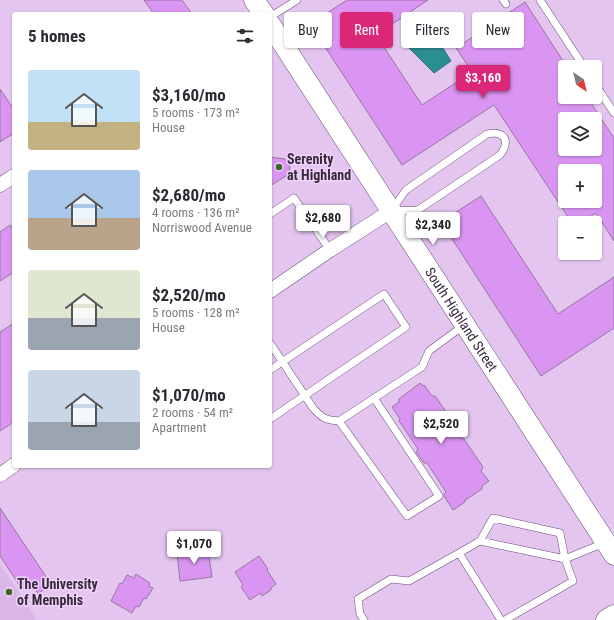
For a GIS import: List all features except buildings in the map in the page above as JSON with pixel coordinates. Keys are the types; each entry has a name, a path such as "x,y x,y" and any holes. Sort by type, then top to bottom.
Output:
{"main road":[{"name":"South Highland Street","path":"272,26 610,548"},
{"path":"606,620 614,615"}],"street":[{"path":"0,185 12,177"},
{"path":"272,290 391,211"},
{"path":"0,475 12,466"}],"lane":[{"path":"269,12 297,0"},
{"path":"540,0 579,60"},
{"path":"602,95 614,114"},
{"path":"499,133 505,137 505,150 500,155 418,210 391,211 406,190 487,134 499,133"},
{"path":"272,213 294,198 330,250"},
{"path":"272,369 384,294 406,328 272,418"},
{"path":"272,346 313,408 321,417 339,421 422,367 429,351 465,324"},
{"path":"339,421 407,516 439,496 374,398"},
{"path":"364,620 360,614 358,599 391,579 409,581 480,541 493,518 560,533 565,559 573,580 505,620"},
{"path":"480,541 565,559 610,548"},
{"path":"459,553 501,620"}],"shaded area":[{"path":"409,48 443,48 451,61 434,73"},
{"name":"The University of Memphis","path":"0,564 37,620 0,620"}],"place":[{"name":"Serenity at Highland","path":"279,167"},
{"name":"The University of Memphis","path":"9,592"}]}
